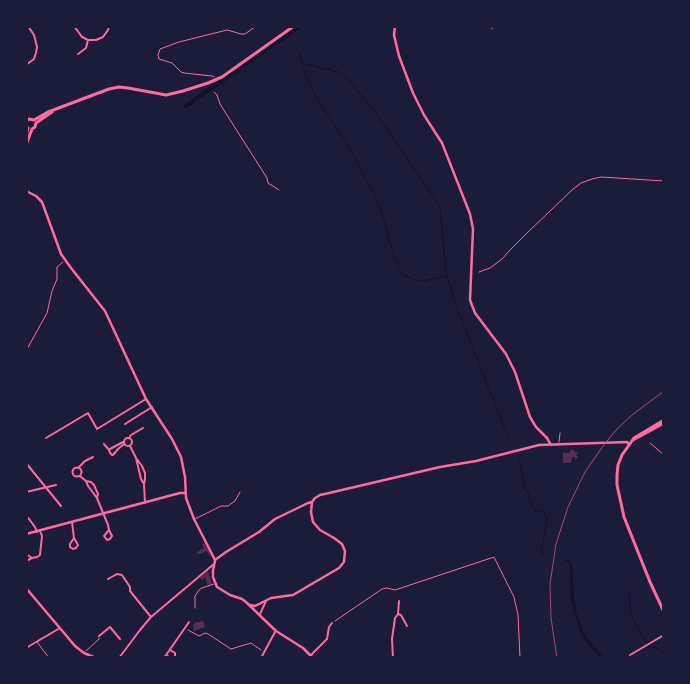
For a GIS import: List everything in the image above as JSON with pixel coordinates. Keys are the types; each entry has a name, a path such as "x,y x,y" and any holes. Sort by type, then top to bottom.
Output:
{"main road":[{"path":"27,120 35,121 55,110 119,87 166,95 183,91 217,79 294,26"},
{"path":"29,128 35,127 35,121"},
{"path":"26,136 29,128"},
{"path":"26,145 29,128"},
{"path":"664,422 638,434 634,438 622,456 618,465 617,475 622,509 646,574 659,605 664,612"}],"street":[{"path":"26,65 34,60 37,47 34,35 28,26"},
{"path":"74,26 82,37 88,40 96,40 103,36 109,26"},
{"path":"395,26 394,35 399,56 413,93 424,115 442,143 470,214 473,229 470,300 475,313 506,354 515,372 530,417 551,445"},
{"path":"78,54 86,48 88,40"},
{"path":"26,190 42,202 61,254 100,304 110,320 146,399 172,439 181,457 185,477 186,498 214,562 213,577 216,586 223,592 250,604 276,631 312,655 326,640 329,626 332,623"},
{"path":"46,438 88,413 97,429 146,399"},
{"path":"124,424 152,408"},
{"path":"104,444 113,455 126,438 129,438 143,428"},
{"path":"129,438 132,441 130,446 145,473 145,503"},
{"path":"119,658 151,617 226,552 259,532 275,519 312,502 320,495 440,467 476,461 533,446 627,442 629,444"},
{"path":"124,443 126,446 130,446"},
{"path":"108,450 124,443"},
{"path":"93,457 74,470 73,474 80,476 97,498 108,530"},
{"path":"136,458 144,484"},
{"path":"26,463 61,506"},
{"path":"78,468 82,472 80,476"},
{"path":"86,482 94,485 98,494 97,498"},
{"path":"26,492 56,485"},
{"path":"26,534 185,493"},
{"path":"250,604 255,606 267,599 294,596 339,568 344,562 345,551 342,544 320,530 313,522 312,502"},
{"path":"26,515 42,536 41,552 38,557 26,561"},
{"path":"72,522 74,538 79,547 71,549 70,544 74,538"},
{"path":"26,554 32,558"},
{"path":"108,579 117,574 122,575 130,587 130,591 151,617"},
{"path":"26,588 75,646 84,653 96,658"},
{"path":"260,614 267,599"},
{"path":"393,658 392,639 399,601"},
{"path":"398,614 401,615 407,626"},
{"path":"164,658 189,622"},
{"path":"99,636 110,627 120,639"},
{"path":"26,648 60,628"},
{"path":"261,658 276,631"},
{"path":"630,655 664,635"},
{"path":"166,655 174,657 175,653 170,650"}],"lane":[{"path":"194,519 221,506 228,506 235,501 240,492"},
{"path":"195,608 195,596 199,590 216,586"},
{"path":"36,642 49,658"}],"path":[{"path":"217,79 212,76 181,72 172,63 159,59 160,49 179,42 227,30 245,34 256,26"},
{"path":"214,92 267,178 268,183 279,190"},
{"path":"478,272 490,268 502,259 581,183 601,177 664,181"},
{"path":"26,350 47,313 57,279 57,267 66,261"},
{"path":"558,445 560,432"},
{"path":"650,443 664,455"},
{"path":"332,623 382,589 396,590 494,558 514,597 518,615 520,658"},
{"path":"185,629 199,636 205,633 208,634 231,649 251,643 264,652"},
{"path":"84,653 99,640 99,636"}],"shaded area":[{"path":"566,559 572,565 576,612 584,634 604,658 601,658 595,652 581,634 571,600 570,567"}],"building":[{"path":"570,450 578,452 576,455 578,457 575,460 575,457 572,457 571,463 563,463 563,453 570,453"},
{"path":"204,543 212,557 206,551 198,554 197,552 204,548 202,544"},
{"path":"208,571 212,584 208,586 205,577 202,580 200,578"},
{"path":"203,621 205,627 194,631 194,623"}],"waterway":[{"path":"186,106 300,26"},
{"path":"299,52 304,71 317,99 347,144 375,196 395,260 402,274 414,280 423,281 447,276"},
{"path":"301,63 339,72 349,80 379,117 440,207 446,272 455,303 508,437"},
{"path":"518,454 524,481 523,488 528,491 530,502 535,511 541,510 544,512 547,520 541,553 545,556"},
{"path":"629,590 632,617 641,634 647,642 664,653"}],"railway":[{"path":"557,658 551,618 550,584 556,544 568,507 585,472 603,446 632,415 664,391"}]}
